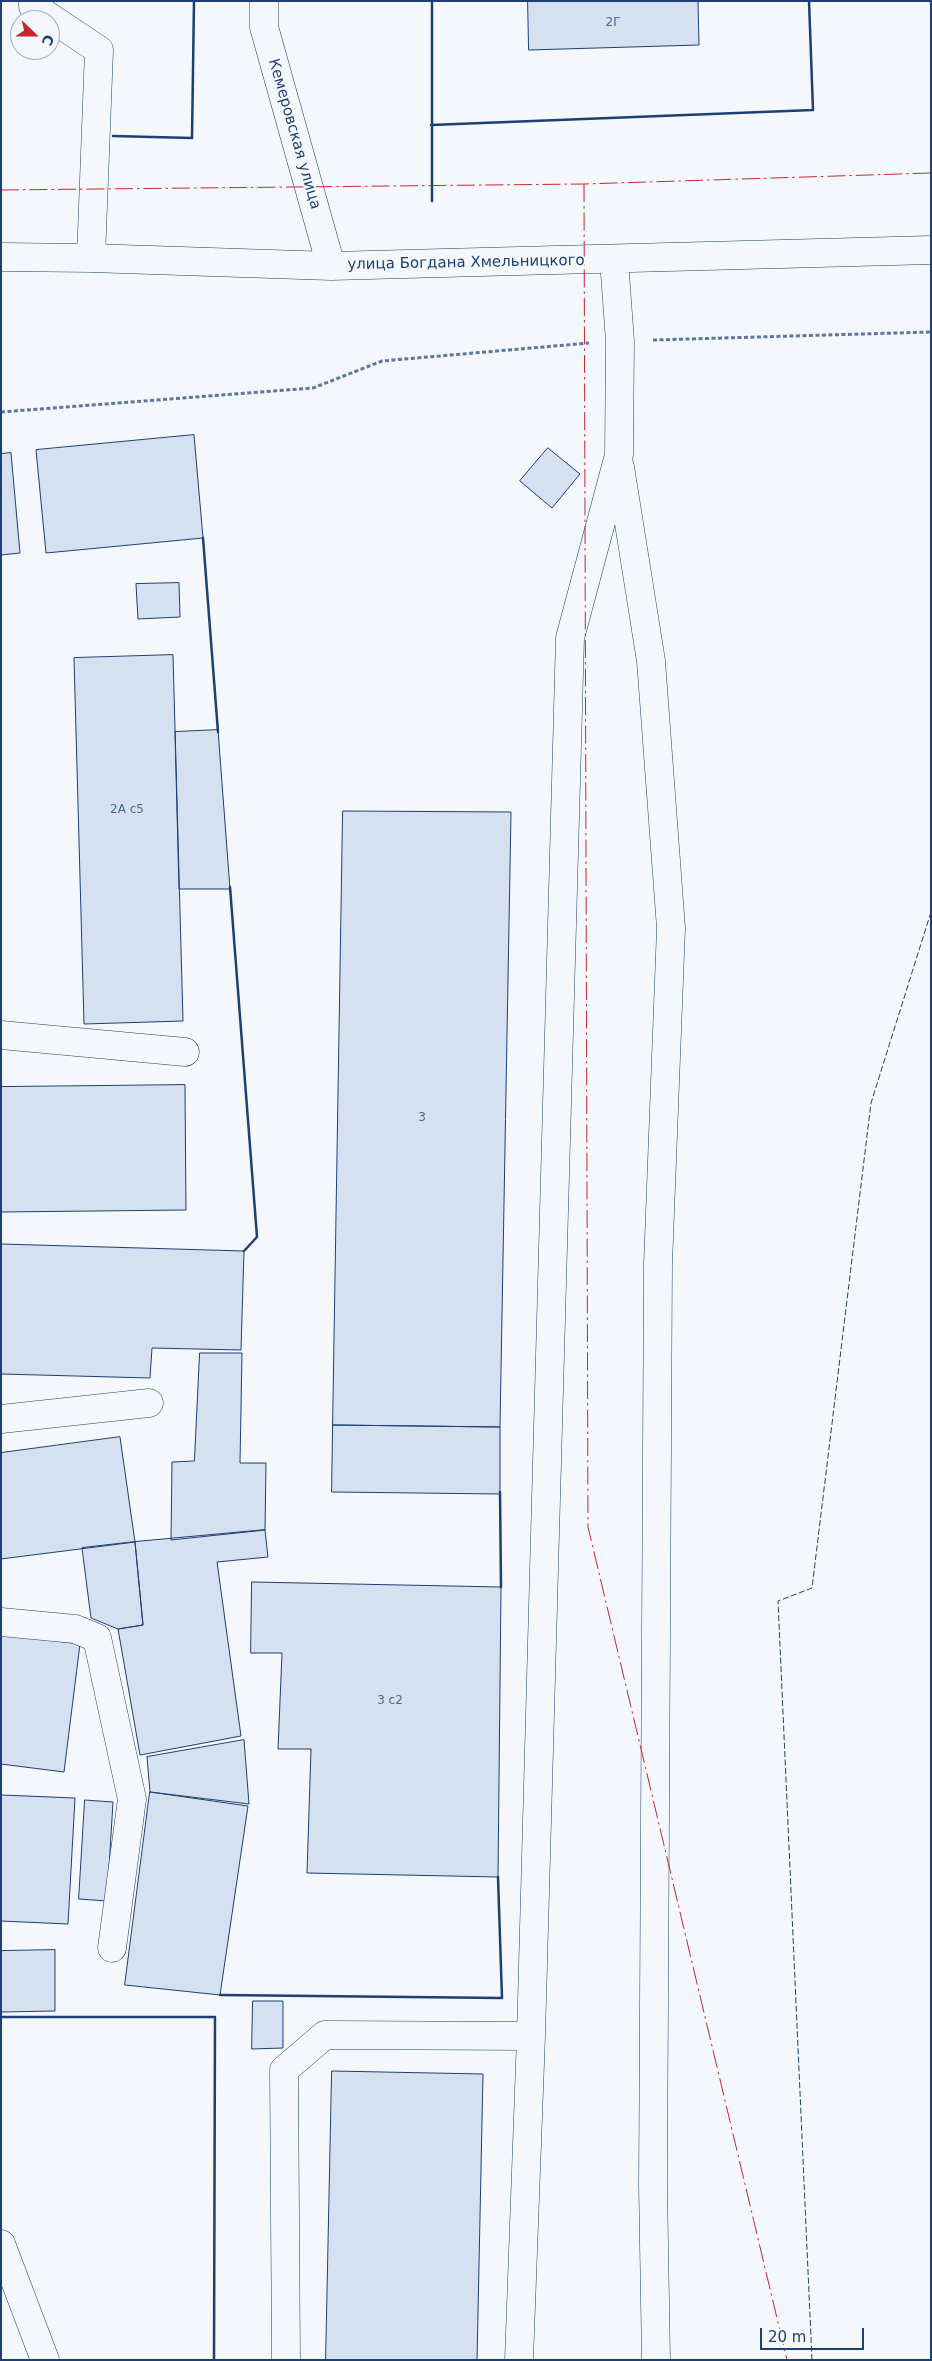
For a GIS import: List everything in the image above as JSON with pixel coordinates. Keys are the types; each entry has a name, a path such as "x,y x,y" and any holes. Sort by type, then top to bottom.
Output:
{"street":[{"path":"34,1 33,6 98,50 91,258"},
{"name":"Кемеровская улица","path":"264,1 264,27 331,266"},
{"name":"улица Богдана Хмельницкого","path":"1,258 91,258 331,266 614,260 931,250"},
{"path":"614,260 620,340 618,456 651,661 671,928 658,1264 652,2185 656,2360"},
{"path":"519,2360 531,2036 570,638 618,456"},
{"path":"1,1034 185,1052"},
{"path":"1,1419 149,1403"},
{"path":"1,1622 75,1629 97,1638 132,1799 112,1948"},
{"path":"286,2360 284,2070 325,2035 531,2036"},
{"path":"1,2244 45,2360"}],"path":[{"path":"1,412 313,388 382,361 620,340 931,332"}],"building":[{"path":"528,1 698,1 699,45 529,50"},
{"path":"194,435 203,538 46,553 36,450"},
{"path":"548,448 580,474 552,508 520,481"},
{"path":"11,453 20,553 1,555 1,454"},
{"path":"179,583 180,617 138,619 136,584"},
{"path":"173,655 183,1021 84,1024 74,658"},
{"path":"218,730 230,889 179,889 175,732"},
{"path":"343,811 511,812 500,1427 333,1425"},
{"path":"185,1085 186,1210 1,1212 1,1087"},
{"path":"1,1244 244,1251 241,1350 152,1348 150,1378 1,1374"},
{"path":"200,1353 242,1353 240,1463 266,1463 265,1530 171,1540 172,1462 194,1461"},
{"path":"333,1425 500,1427 500,1494 332,1492"},
{"path":"120,1437 135,1542 1,1559 1,1453"},
{"path":"265,1530 268,1557 217,1562 241,1736 140,1755 118,1629 143,1625 135,1542"},
{"path":"135,1542 143,1625 118,1629 91,1618 82,1548"},
{"path":"252,1582 501,1587 498,1877 307,1873 311,1749 278,1749 282,1653 251,1653"},
{"path":"1,1634 80,1644 64,1772 1,1764"},
{"path":"244,1740 249,1804 150,1792 147,1757"},
{"path":"150,1792 248,1806 220,1995 125,1985"},
{"path":"1,1795 75,1798 68,1924 1,1921"},
{"path":"85,1800 113,1802 107,1901 79,1899"},
{"path":"55,1950 55,2011 1,2012 1,1951"},
{"path":"253,2001 283,2001 283,2048 252,2049"},
{"path":"332,2071 483,2074 477,2360 326,2360"}],"fence":[{"path":"812,2360 778,1601 812,1588 871,1103 931,912"}],"wall":[{"path":"113,136 192,138 194,1"},
{"path":"432,1 432,201"},
{"path":"431,125 813,110 809,1"},
{"path":"203,538 218,732"},
{"path":"230,887 257,1237 244,1251"},
{"path":"500,1492 501,1587"},
{"path":"220,1995 502,1998 498,1877"},
{"path":"1,2017 215,2017 214,2360"}],"power":[{"path":"1,190 584,184 931,173"},
{"path":"584,184 588,1527 787,2360"}]}
